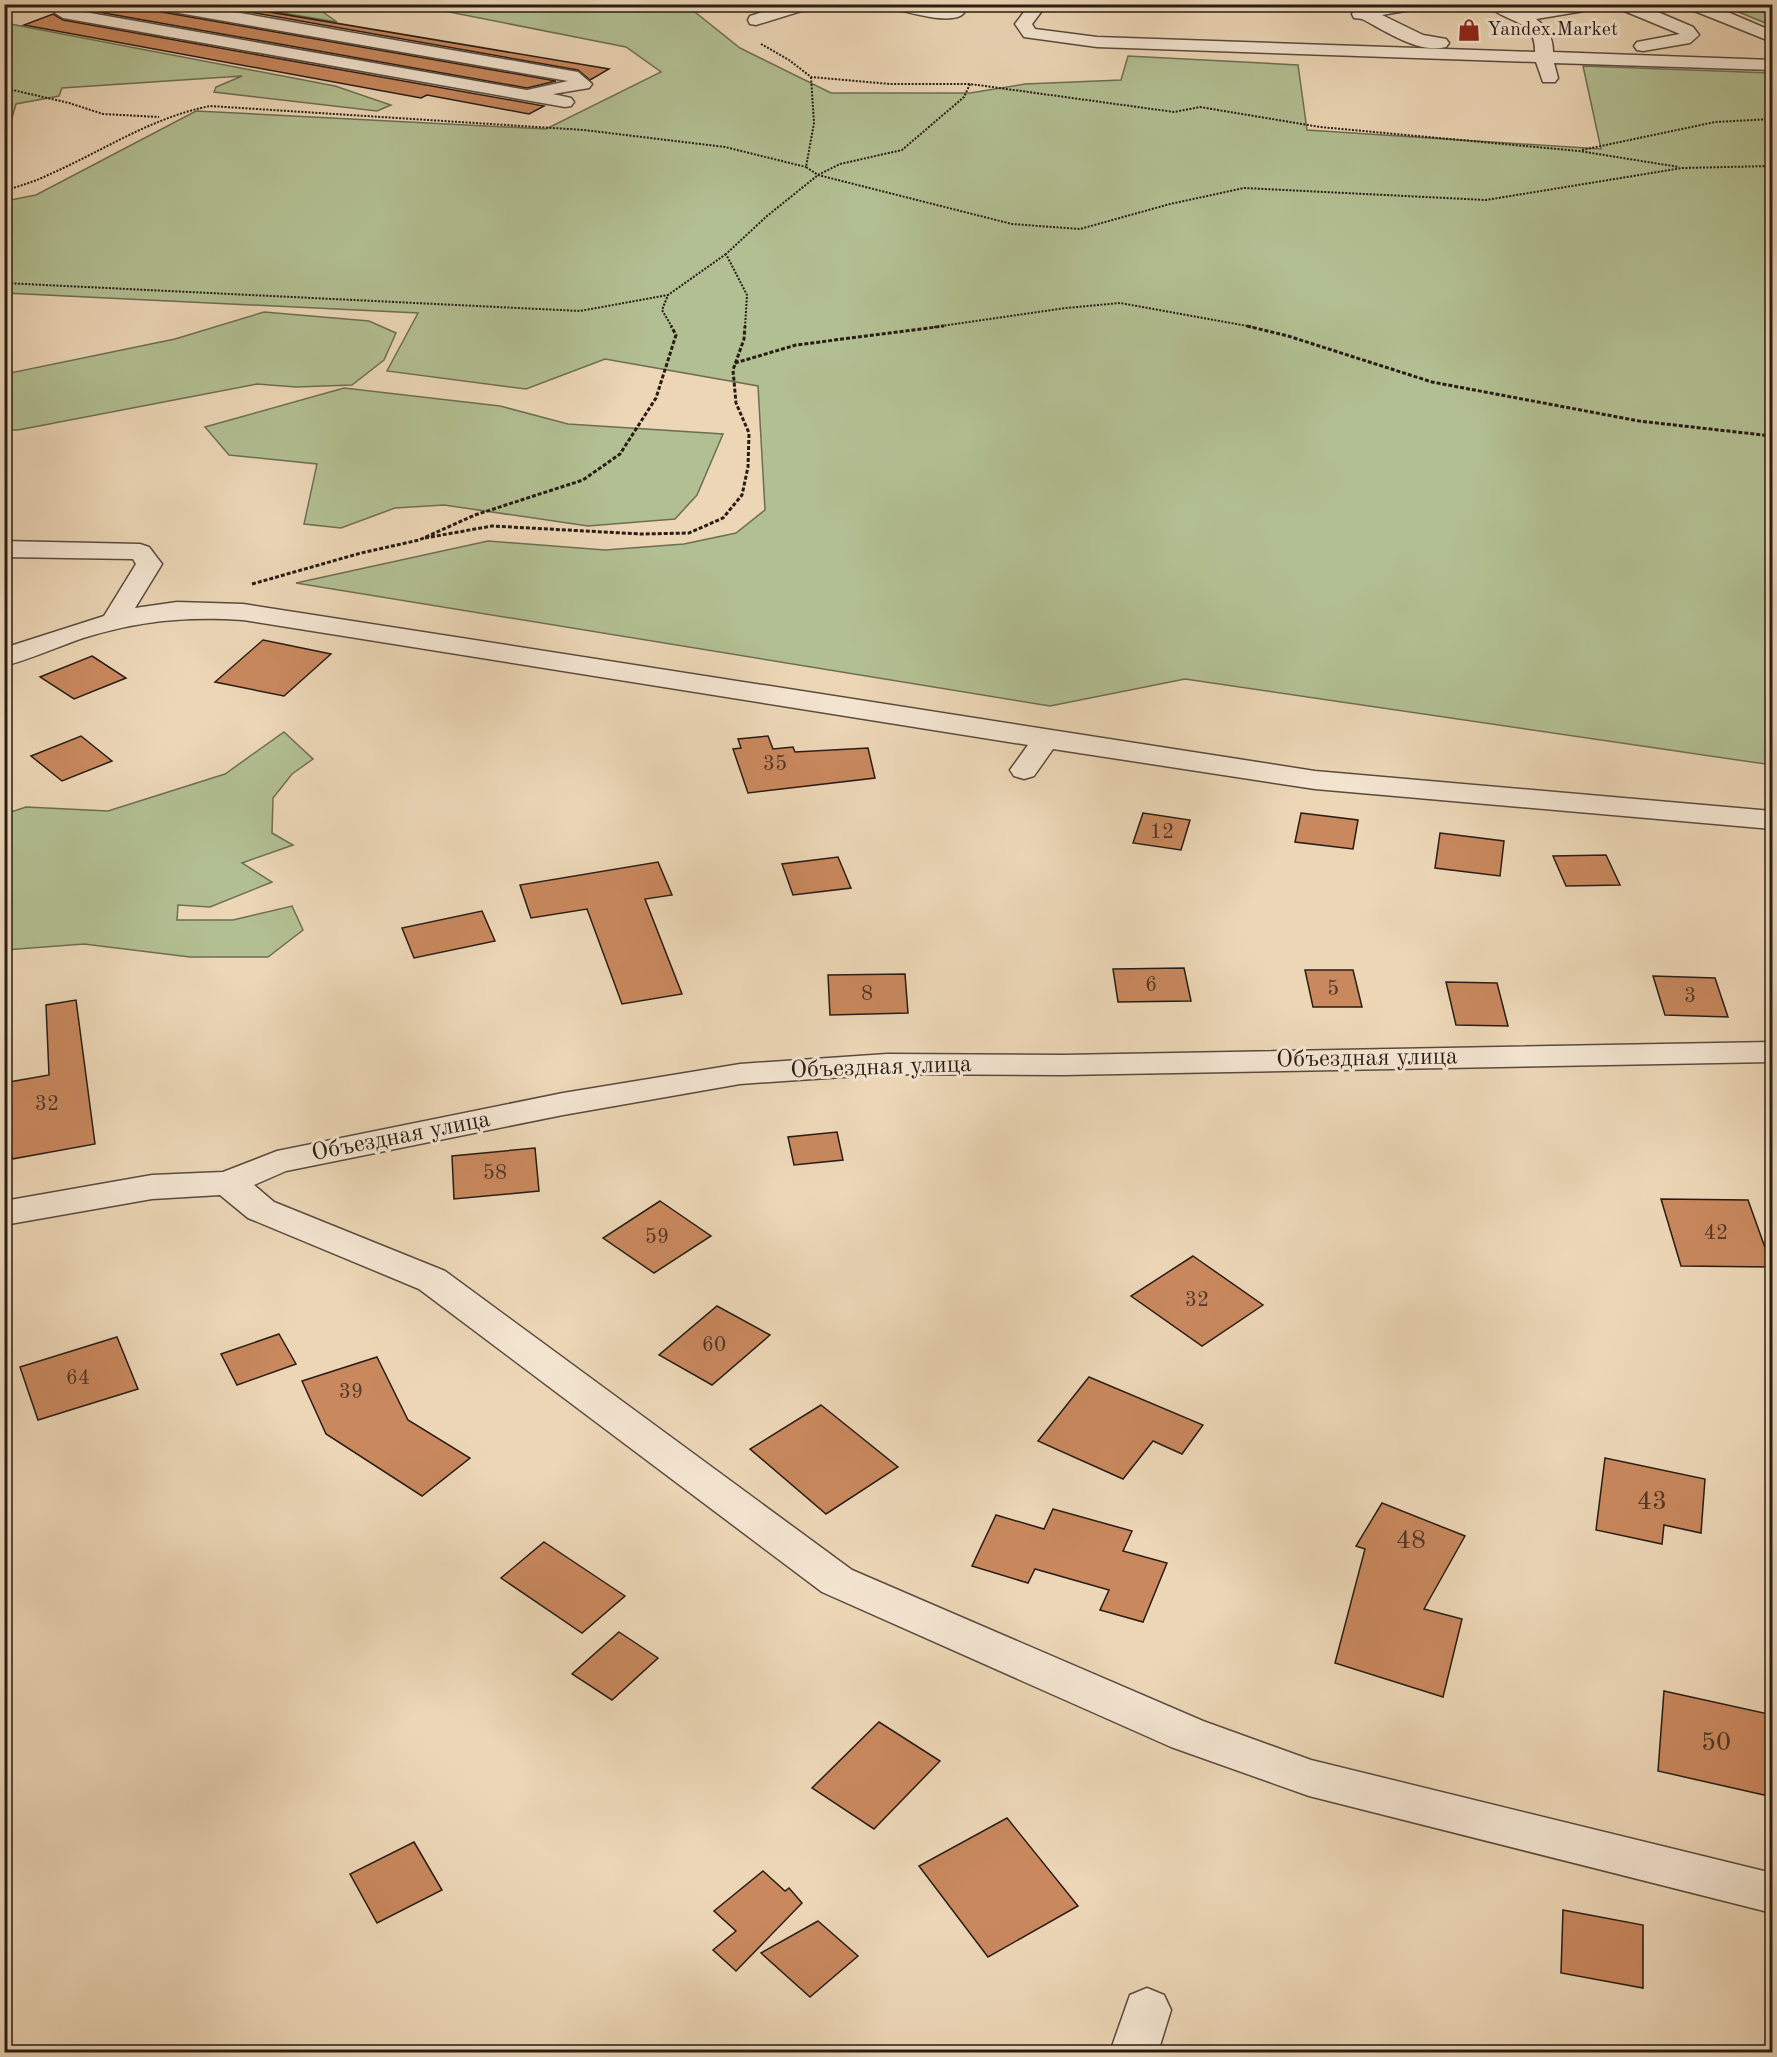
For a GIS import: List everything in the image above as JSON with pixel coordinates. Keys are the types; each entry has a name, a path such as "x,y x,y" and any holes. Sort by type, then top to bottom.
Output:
{"street":[{"path":"66,4 63,13 565,102"},
{"path":"156,4 572,76 583,84 518,94"},
{"path":"756,20 805,4"},
{"path":"898,4 921,11 956,13"},
{"path":"1039,4 1023,24 1030,33 1097,42 1773,65"},
{"path":"1312,50 1306,42 1342,41 1350,33 1349,18 1364,13 1416,4"},
{"path":"1495,4 1537,28 1544,39 1544,57 1549,80"},
{"path":"1521,17 1596,4"},
{"path":"1364,13 1419,40 1475,44 1516,38 1544,39 1606,50 1623,50 1674,41 1690,35 1687,31 1623,4"},
{"path":"1693,4 1773,37"},
{"path":"4,549 140,552 149,564 113,622"},
{"path":"4,658 80,631 113,622 199,609 243,612 1315,780 1773,820"},
{"path":"1024,770 1046,739"},
{"name":"Объездная улица","path":"4,1213 152,1186 228,1183 277,1162 563,1104 740,1074 887,1064 1063,1065 1773,1052"},
{"path":"228,1183 261,1210 432,1280 837,1581 1187,1734 1310,1778 1773,1893"}],"path":[{"path":"806,167 814,123 811,77 890,84 970,84 1174,112 1200,107 1320,127 1579,151 1683,168"},
{"path":"4,283 580,311 668,295 726,254 818,175 840,164 902,150 964,97 970,84"},
{"path":"4,88 69,103 103,114 160,117"},
{"path":"4,191 51,174 160,117 198,108 239,106 573,130 725,147 806,167 818,175 1012,224 1080,229 1170,204 1244,189 1486,200 1683,168 1773,166"},
{"path":"1579,151 1715,122 1773,119"},
{"path":"199,609 208,597 361,553 492,526 641,534 688,533 723,518 742,495 748,467 749,433 736,403 735,363 744,339 747,295 726,254"},
{"path":"425,538 475,515 583,480 620,454 656,398 674,342 676,335 662,310 668,295"},
{"path":"735,363 774,350 840,338 1120,303 1236,322 1288,336 1432,382 1639,421 1773,436"}],"green space":[{"path":"234,5 313,5 337,22"},
{"path":"414,5 713,5 695,12 740,48 831,93 970,93 1025,84 1121,80 1128,56 1298,65 1307,130 1601,149 1583,66 1772,73 1772,765 1185,679 1050,706 296,583 488,541 605,550 684,544 736,533 765,510 758,386 605,359 526,389 387,371 418,313 5,293 5,201 36,195 196,111 546,129 661,72 626,47"},
{"path":"1722,5 1772,5 1772,26 1770,25"},
{"path":"5,23 335,86 391,105 377,111 214,92 216,87 242,76 62,88 59,96 16,104 5,142"},
{"path":"264,312 369,321 396,333 384,360 352,385 296,387 257,384 18,430 5,430 5,374 175,339"},
{"path":"344,388 500,406 568,424 723,434 697,495 675,519 588,526 444,505 395,508 341,528 304,524 317,464 229,455 205,427"},
{"path":"284,732 313,759 292,774 273,798 272,833 293,845 242,863 272,882 210,907 178,905 177,920 233,920 292,906 303,930 268,957 190,957 84,944 5,950 5,814 26,807 108,811 225,774"}],"building":[{"path":"76,4 146,4 156,11 556,81 527,88 76,8"},
{"path":"204,4 222,4 609,69 590,80 578,70"},
{"path":"53,14 63,20 544,106 529,114 427,95 421,98 24,25"},
{"path":"263,640 331,654 284,696 215,682"},
{"path":"92,656 126,678 74,699 40,677"},
{"path":"81,736 112,761 62,781 31,756"},
{"path":"768,736 773,749 793,747 795,752 868,748 875,778 748,793 733,749 741,748 738,739"},
{"path":"1143,813 1190,820 1181,850 1133,843"},
{"path":"1301,813 1358,820 1353,849 1295,842"},
{"path":"1440,833 1504,841 1500,876 1435,868"},
{"path":"1606,855 1620,885 1566,886 1553,856"},
{"path":"838,857 851,888 793,895 782,864"},
{"path":"658,862 672,895 645,899 682,994 622,1004 587,909 531,918 520,885"},
{"path":"482,911 495,941 414,958 402,928"},
{"path":"1184,968 1191,1001 1118,1002 1113,969"},
{"path":"1305,970 1353,970 1362,1007 1313,1007"},
{"path":"905,974 908,1013 830,1015 828,975"},
{"path":"1653,976 1715,978 1728,1017 1665,1015"},
{"path":"1446,982 1497,983 1508,1026 1456,1025"},
{"path":"76,1000 95,1144 12,1159 8,1114 4,1115 4,1083 49,1075 46,1005"},
{"path":"837,1132 843,1160 794,1165 788,1137"},
{"path":"535,1148 539,1191 454,1199 452,1156"},
{"path":"1661,1199 1748,1200 1772,1267 1681,1266"},
{"path":"660,1201 711,1236 654,1273 603,1238"},
{"path":"1193,1256 1263,1305 1202,1346 1131,1296"},
{"path":"717,1306 770,1335 712,1385 659,1355"},
{"path":"279,1334 296,1364 237,1385 221,1354"},
{"path":"117,1337 138,1389 38,1420 20,1367"},
{"path":"377,1357 408,1420 470,1458 422,1496 326,1434 302,1381"},
{"path":"1089,1377 1203,1425 1182,1454 1153,1441 1123,1479 1038,1441"},
{"path":"821,1405 898,1467 826,1514 750,1449"},
{"path":"1605,1458 1705,1479 1701,1533 1664,1525 1662,1544 1596,1530"},
{"path":"1382,1503 1465,1536 1424,1609 1462,1619 1443,1697 1335,1663 1365,1549 1356,1546"},
{"path":"1053,1509 1132,1531 1123,1551 1167,1563 1143,1622 1100,1610 1109,1590 1035,1569 1028,1583 972,1566 996,1515 1044,1529"},
{"path":"544,1542 625,1596 582,1633 501,1578"},
{"path":"619,1632 658,1658 612,1700 572,1674"},
{"path":"1664,1691 1773,1715 1773,1797 1658,1771"},
{"path":"879,1722 940,1761 874,1829 812,1788"},
{"path":"1007,1818 1078,1906 988,1957 919,1866"},
{"path":"414,1842 442,1890 377,1923 350,1874"},
{"path":"763,1871 785,1891 789,1888 802,1903 736,1971 713,1950 736,1931 714,1911"},
{"path":"1563,1910 1643,1925 1643,1988 1561,1973"},
{"path":"818,1921 858,1956 810,1997 761,1953"}],"place":[{"name":"Yandex.Market","path":"1469,30"}]}
